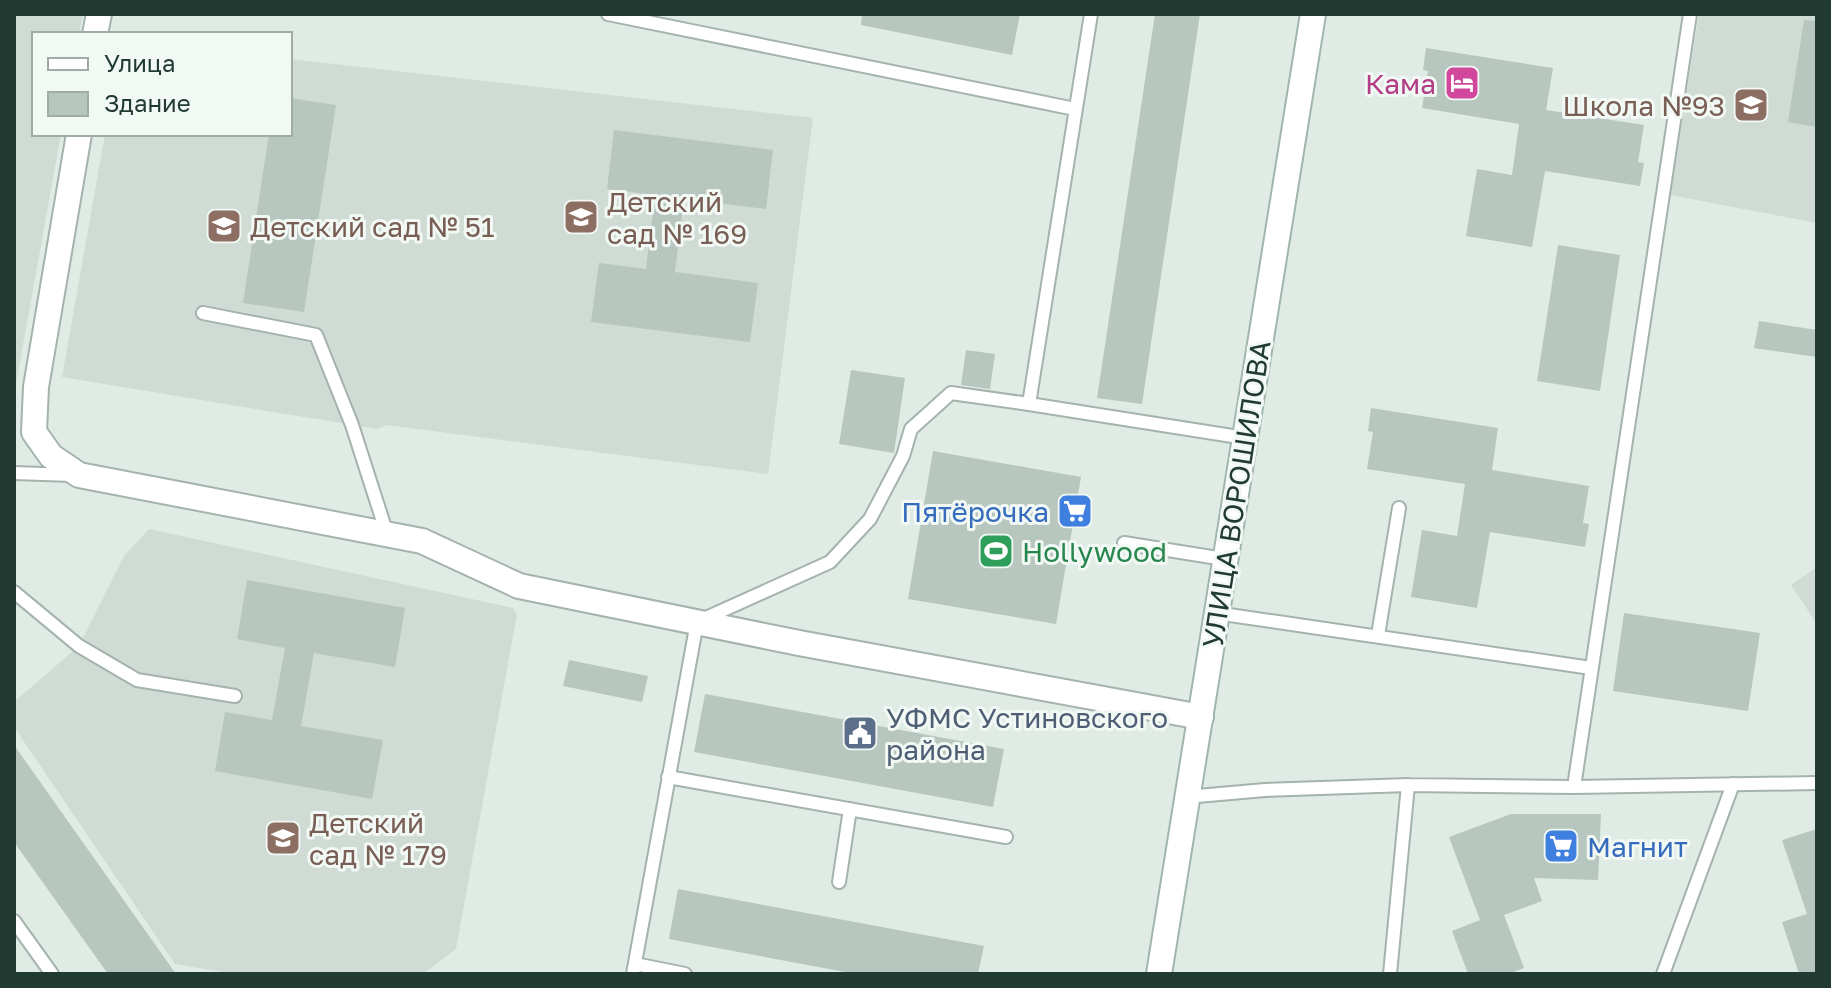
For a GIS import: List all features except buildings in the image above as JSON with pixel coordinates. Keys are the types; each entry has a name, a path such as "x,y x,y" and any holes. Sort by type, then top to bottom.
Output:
{"street":[{"name":"УЛИЦА ВОРОШИЛОВА","path":"1159,974 1313,14"},
{"path":"79,136 36,387 34,432 51,456 79,475 422,541 519,586 1201,717"}],"lane":[{"path":"608,14 1075,109"},
{"path":"1029,404 1091,14"},
{"path":"1574,787 1690,14"},
{"path":"203,313 316,335 352,425 387,534"},
{"path":"685,974 634,969 697,622 830,562 870,519 903,456 911,429 951,393 1245,438"},
{"path":"14,473 79,475"},
{"path":"1378,635 1399,508"},
{"path":"1124,543 1224,559"},
{"path":"14,592 79,646 137,680 235,696"},
{"path":"1216,613 1591,668"},
{"path":"668,777 1006,837"},
{"path":"1186,797 1265,790 1408,785 1574,787 1817,783"},
{"path":"1663,974 1733,784"},
{"path":"1390,974 1408,785"},
{"path":"839,882 850,809"},
{"path":"14,921 52,974"}],"shaded area":[{"path":"14,14 83,14 79,32 32,32 32,136 61,136 14,395"},
{"name":"Школа №93","path":"1699,14 1817,14 1817,223 1670,195"},
{"name":"Детский сад № 169","path":"292,59 813,118 768,474 386,425 377,429 62,377 105,136 292,136"},
{"name":"Детский сад № 179","path":"149,529 513,608 517,614 456,949 423,974 234,974 175,964 14,727 14,702 79,646 124,556"},
{"path":"1817,567 1817,624 1791,585"}],"place":[{"name":"Кама","path":"1462,83"},
{"name":"Школа №93","path":"1751,105"},
{"name":"Детский сад № 169","path":"581,217"},
{"name":"Детский сад № 51","path":"224,226"},
{"name":"Пятёрочка","path":"1075,511"},
{"name":"Hollywood","path":"996,551"},
{"name":"УФМС Устиновского района","path":"860,733"},
{"name":"Детский сад № 179","path":"283,838"},
{"name":"Магнит","path":"1561,846"}]}
